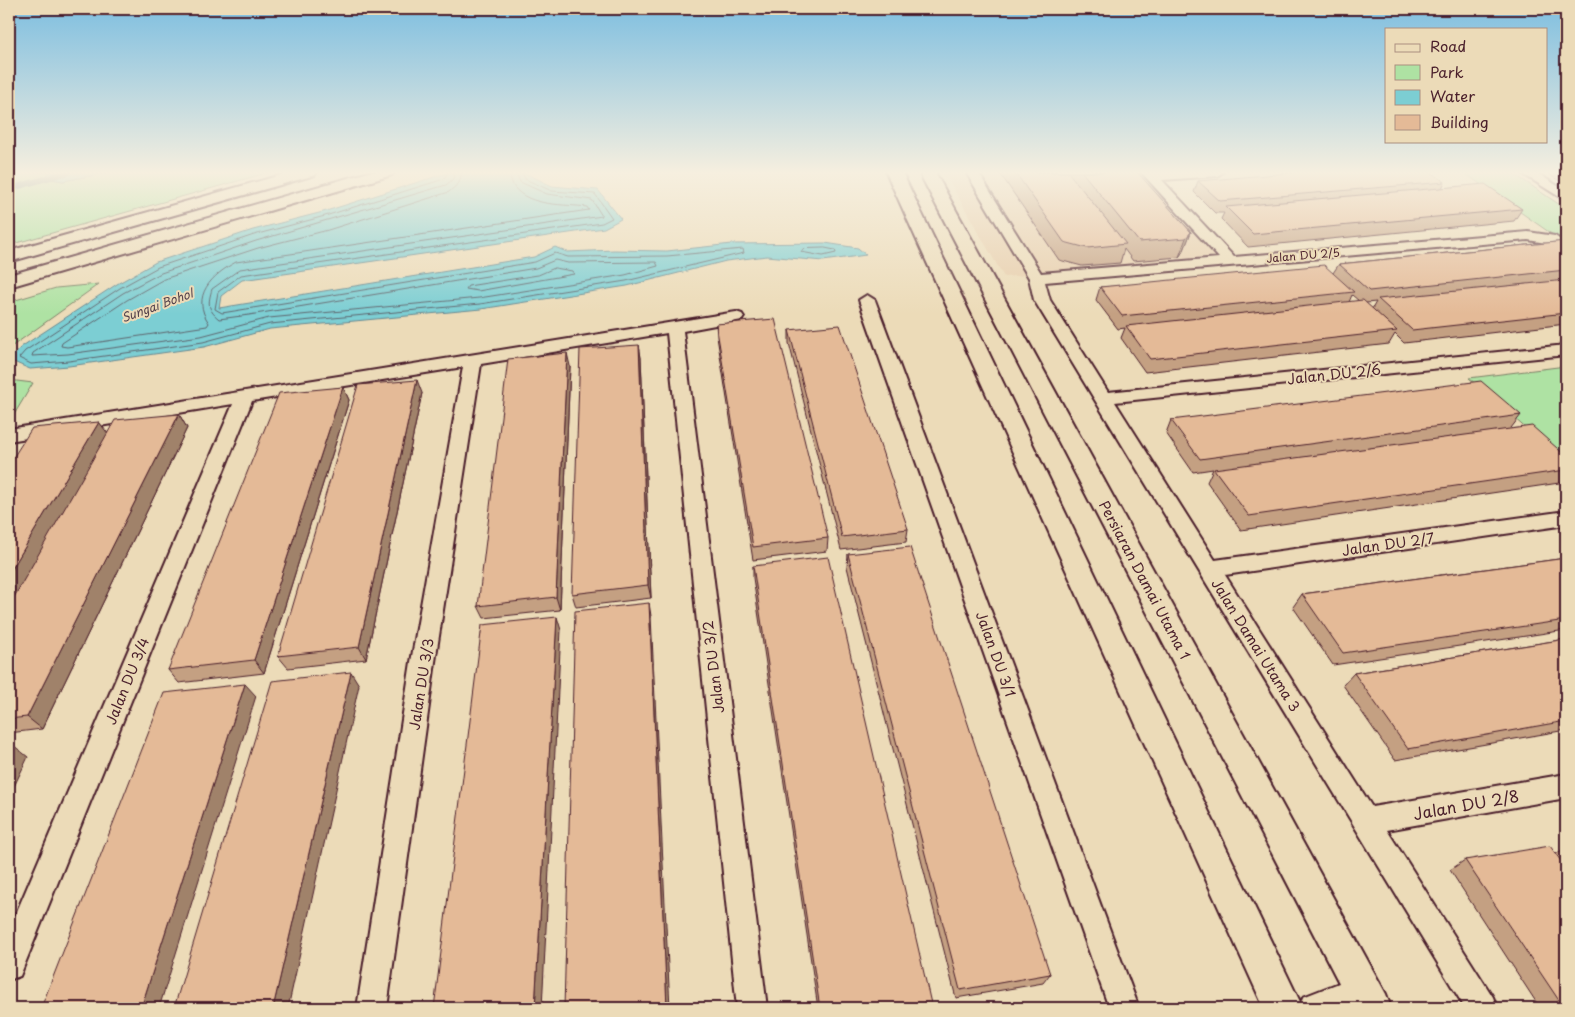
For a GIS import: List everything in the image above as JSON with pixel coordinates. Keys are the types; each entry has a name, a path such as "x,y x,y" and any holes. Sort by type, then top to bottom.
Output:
{"street":[{"path":"9,257 141,219"},
{"path":"9,281 222,219"},
{"path":"916,219 1284,1008"},
{"name":"Persiaran Damai Utama 1","path":"953,219 1367,999"},
{"name":"Jalan Damai Utama 3","path":"1001,219 1037,278 1042,300 1482,1008"},
{"path":"1192,219 1231,262"},
{"name":"Jalan DU 2/5","path":"1037,278 1528,236 1550,239 1566,250"},
{"name":"Jalan DU 3/1","path":"867,300 1124,1008"},
{"path":"9,435 736,317"},
{"name":"Jalan DU 3/2","path":"674,327 752,1008"},
{"name":"Jalan DU 2/6","path":"1103,398 1566,350"},
{"name":"Jalan DU 3/3","path":"372,1008 423,662 473,360"},
{"name":"Jalan DU 3/4","path":"9,965 245,397"},
{"name":"Jalan DU 2/7","path":"1209,569 1566,518"},
{"name":"Jalan DU 2/8","path":"1366,821 1566,786"},
{"path":"1314,1008 1367,999"}],"shaded area":[{"path":"971,219 1201,219 1236,257 1004,277"}],"green space":[{"path":"9,219 100,219 9,245"},
{"path":"1531,219 1566,219 1566,244"},
{"path":"99,284 11,347 9,356 9,302 56,288"},
{"path":"1566,366 1566,464 1469,378"},
{"path":"9,380 33,383 9,423"}],"water":[{"name":"Sungai Bohol","path":"294,219 620,219 604,228 242,280 221,296 219,308 534,257 555,247 567,252 614,250 667,251 732,244 825,243 858,248 866,255 823,261 767,256 726,261 627,286 481,309 270,329 204,347 69,366 30,369 9,360 21,347 117,284 156,262 253,230"}],"building":[{"path":"1048,219 1106,219 1126,244 1087,248 1064,242"},
{"path":"1121,219 1180,219 1191,232 1186,238 1139,242"},
{"path":"1238,219 1409,219 1253,234"},
{"path":"1566,241 1566,270 1369,291 1339,264"},
{"path":"1324,265 1354,292 1122,316 1100,287"},
{"path":"1566,280 1566,313 1412,330 1378,299"},
{"path":"1363,300 1397,331 1150,359 1126,326"},
{"path":"775,319 828,538 753,547 716,324"},
{"path":"840,325 908,529 842,537 789,330"},
{"path":"639,345 648,585 572,594 580,349"},
{"path":"567,353 556,597 478,606 508,359"},
{"path":"417,380 359,647 278,656 358,385"},
{"path":"1481,381 1521,415 1200,459 1171,420"},
{"path":"343,387 254,660 168,670 279,393"},
{"path":"179,414 27,717 9,719 9,606 115,420"},
{"path":"99,422 9,574 9,464 32,428"},
{"path":"1532,426 1566,456 1566,470 1249,516 1214,469"},
{"path":"910,547 1050,974 960,990 848,554"},
{"path":"828,557 932,1008 820,1008 753,566"},
{"path":"1566,558 1566,620 1343,653 1302,594"},
{"path":"649,603 667,1008 564,1008 575,611"},
{"path":"557,617 535,1008 434,1008 482,625"},
{"path":"1566,639 1566,721 1408,749 1354,673"},
{"path":"351,672 273,1008 174,1008 272,681"},
{"path":"245,684 141,1008 41,1008 164,693"},
{"path":"1550,846 1566,868 1566,1008 1564,1008 1465,860"}]}
